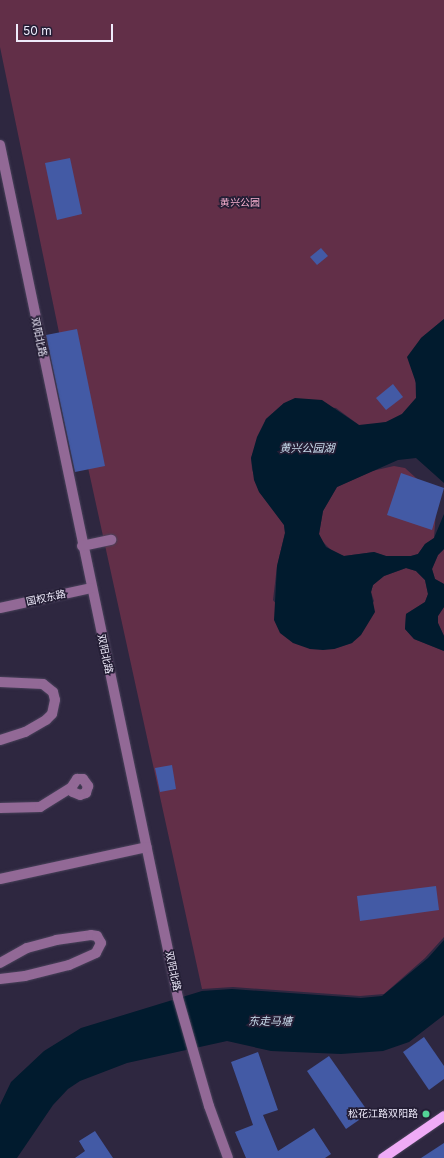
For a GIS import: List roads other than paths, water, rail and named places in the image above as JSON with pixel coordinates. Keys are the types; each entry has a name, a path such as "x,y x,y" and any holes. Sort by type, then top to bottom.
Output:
{"main road":[{"path":"383,1158 444,1116"}],"street":[{"name":"双阳北路","path":"0,145 82,546 178,998 191,1048 228,1158"},
{"path":"82,546 111,540"},
{"name":"国权东路","path":"0,608 91,588"},
{"path":"0,682 44,684 53,692 55,700 52,714 46,720 25,732 0,740"},
{"path":"0,808 40,807 71,788"},
{"path":"0,879 147,847"},
{"path":"0,963 27,948 56,940 91,935 100,940 100,948 89,958 25,976 0,979"}],"water":[{"name":"黄兴公园湖","path":"444,319 444,483 416,458 398,460 337,487 323,511 319,534 326,547 344,556 374,552 386,556 411,556 418,554 425,544 434,538 444,514 444,549 438,555 432,569 435,579 444,584 444,607 438,616 438,623 444,636 444,651 414,639 405,629 406,614 425,602 428,594 425,580 416,571 406,568 384,576 373,585 371,592 375,612 361,635 352,643 334,649 323,650 310,649 293,643 280,633 274,620 277,566 285,533 284,525 259,492 254,480 251,458 257,437 266,419 284,403 295,398 322,400 359,425 386,422 402,414 416,398 416,383 407,357 421,338"},
{"name":"东走马塘","path":"444,940 444,1015 409,1042 383,1051 341,1054 271,1051 227,1041 127,1063 80,1081 68,1089 53,1105 17,1158 0,1158 0,1105 11,1082 44,1051 81,1028 202,991 232,989 361,998 382,996 428,958"}],"place":[{"name":"松花江路双阳路","path":"426,1114"}],"park label":[{"name":"黄兴公园","path":"240,203"}]}
